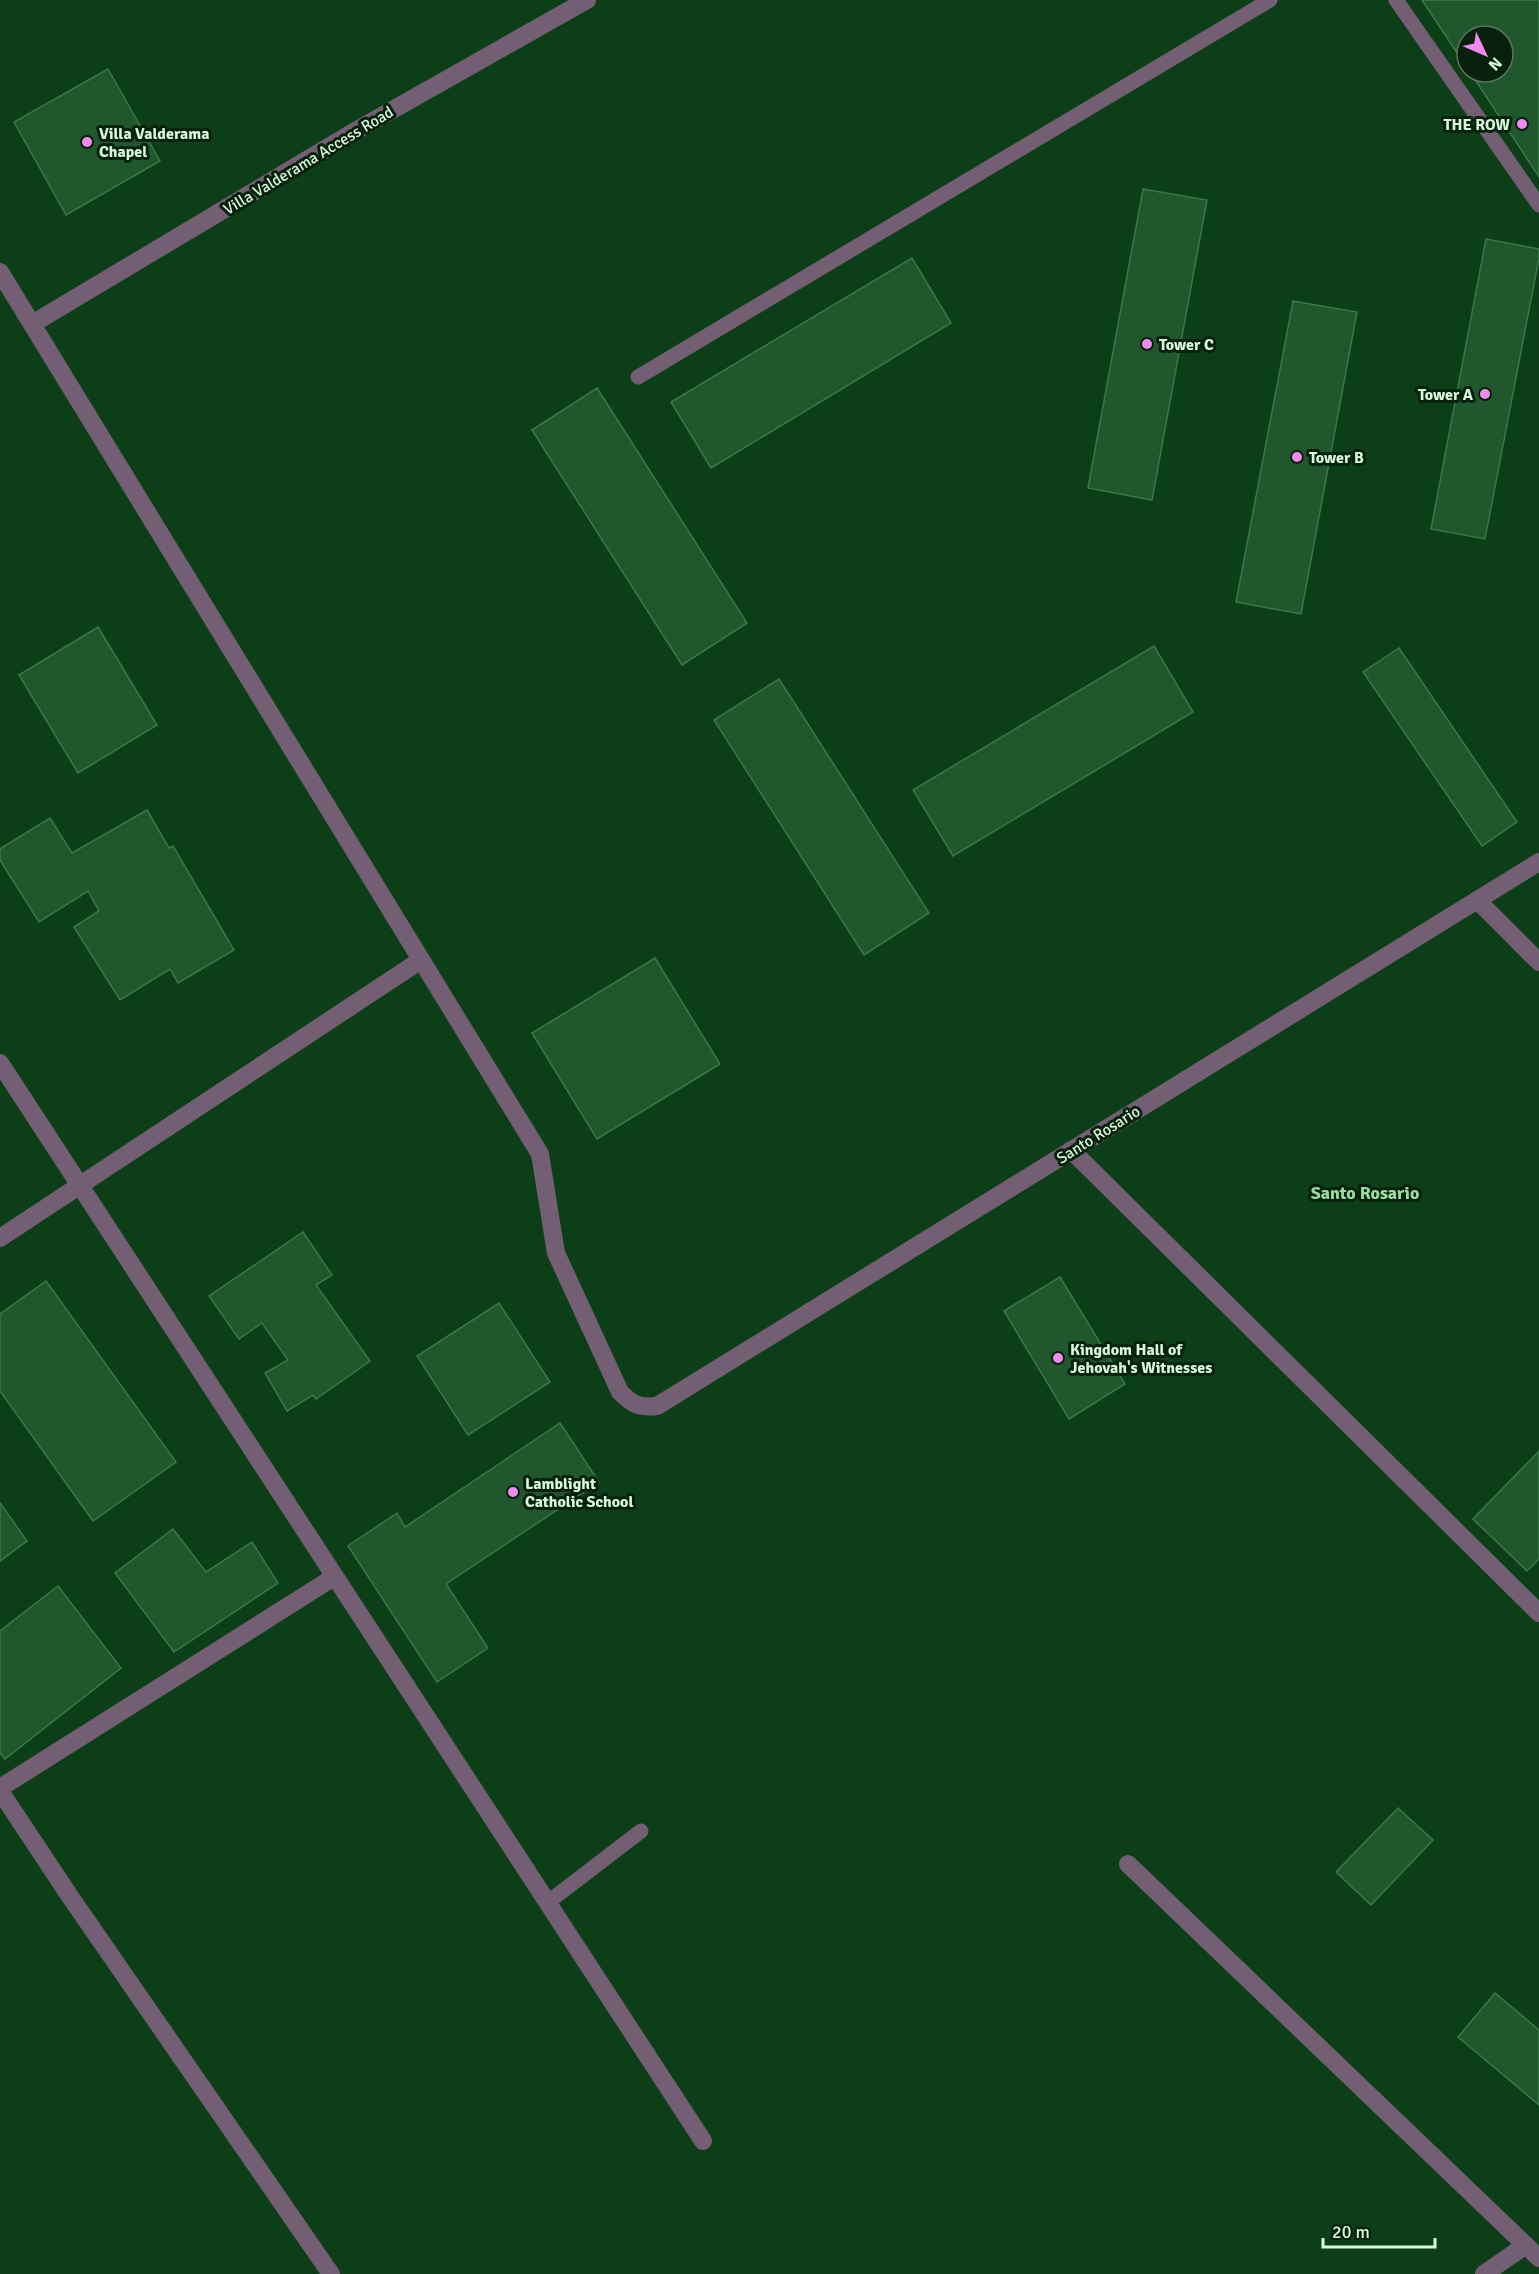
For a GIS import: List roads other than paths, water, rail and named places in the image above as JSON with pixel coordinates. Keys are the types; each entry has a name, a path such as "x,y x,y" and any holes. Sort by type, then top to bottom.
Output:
{"street":[{"name":"Villa Valderama Access Road","path":"32,324 357,130 587,0"},
{"path":"0,272 421,960 0,1238"},
{"name":"Santo Rosario","path":"421,960 540,1154 556,1253 620,1392 633,1405 644,1408 657,1406 1539,862"},
{"path":"1477,900 1539,962"},
{"path":"0,1063 703,2141"},
{"path":"1071,1150 1539,1613"},
{"path":"331,2274 69,1895 0,1790 334,1577"},
{"path":"1128,1863 1539,2258"},
{"path":"1484,2274 1526,2245"}],"lane":[{"path":"638,377 1270,0"},
{"path":"1396,0 1539,205"},
{"path":"547,1903 641,1831"}],"place":[{"name":"THE ROW","path":"1522,124"},
{"name":"Villa Valderama Chapel","path":"87,142"},
{"name":"Tower C","path":"1147,344"},
{"name":"Tower A","path":"1485,394"},
{"name":"Tower B","path":"1297,457"},
{"name":"Kingdom Hall of Jehovah's Witnesses","path":"1058,1358"},
{"name":"Lamblight Catholic School","path":"513,1492"}],"district":[{"name":"Santo Rosario","path":"1365,1193"}]}
